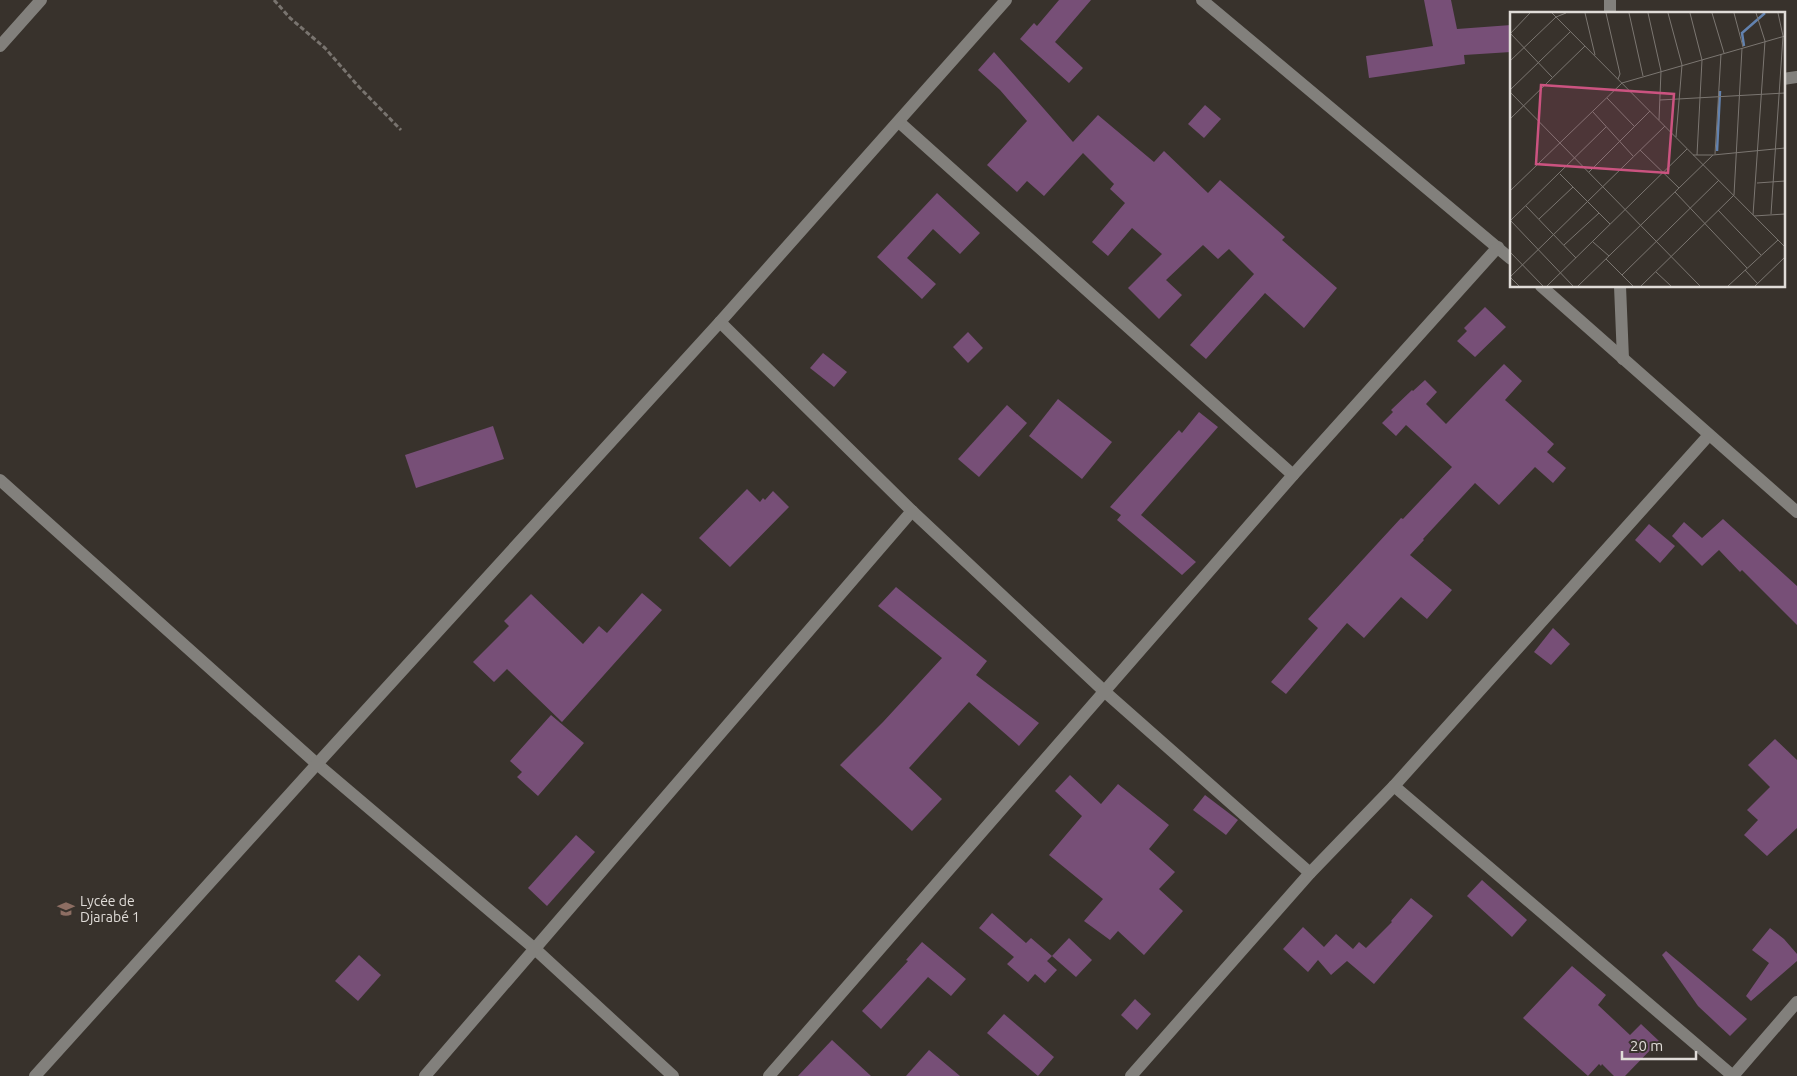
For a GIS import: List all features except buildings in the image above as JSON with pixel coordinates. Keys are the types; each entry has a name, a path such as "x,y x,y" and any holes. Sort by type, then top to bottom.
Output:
{"street":[{"path":"0,46 40,0"},
{"path":"35,1076 720,322 1006,0"},
{"path":"1202,0 1510,258"},
{"path":"1784,79 1797,77"},
{"path":"899,122 1293,475"},
{"path":"770,1076 1293,475 1498,248"},
{"path":"1544,288 1797,512"},
{"path":"1620,288 1623,359"},
{"path":"720,322 912,511 1104,691 1310,873"},
{"path":"1131,1076 1310,873 1394,786 1709,435"},
{"path":"0,480 317,764 535,949 673,1076"},
{"path":"425,1076 912,511"},
{"path":"1394,786 1733,1076 1797,1002"}],"path":[{"path":"274,0 290,18 325,48 359,87 401,130"}],"place":[{"name":"Lycée de Djarabé 1","path":"66,909"}]}
